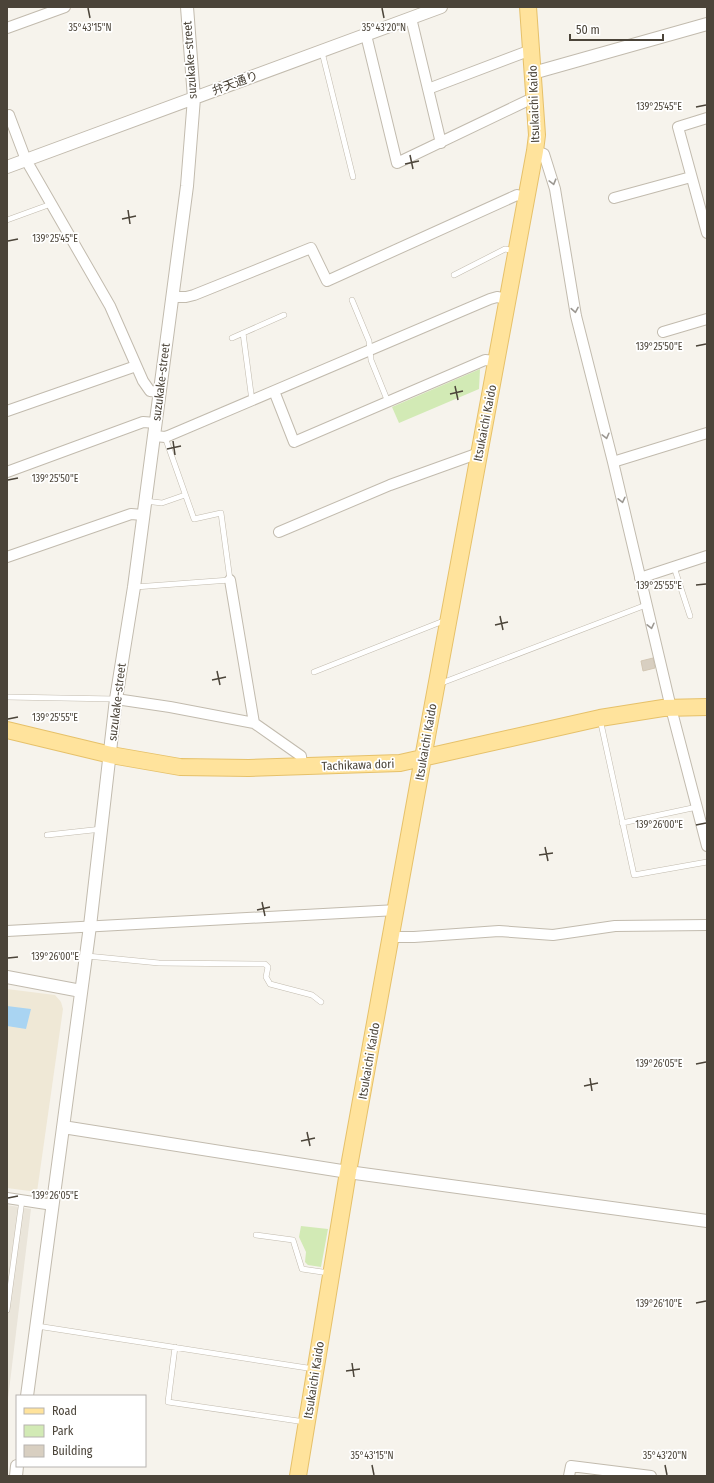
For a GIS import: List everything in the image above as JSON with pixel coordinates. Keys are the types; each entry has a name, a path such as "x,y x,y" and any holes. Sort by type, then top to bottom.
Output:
{"main road":[{"name":"Itsukaichi Kaido","path":"298,1476 348,1172 397,910 448,618 535,151 537,135 528,7"},
{"name":"Tachikawa dori","path":"7,730 111,755 180,767 302,767 400,763 600,718 671,708 707,707"}],"street":[{"path":"7,28 46,10 65,7"},
{"name":"suzukake-street","path":"27,1395 90,926 111,755 116,699 134,587 145,501 160,437 156,423 159,392 187,186 194,98 186,7"},
{"name":"弁天通り","path":"7,167 441,7"},
{"path":"411,18 441,142"},
{"path":"533,73 707,24"},
{"path":"366,35 397,163 535,97"},
{"path":"428,89 531,50"},
{"path":"7,116 9,115 26,160 110,306 143,382 150,391 159,392"},
{"path":"707,118 678,127 707,233"},
{"path":"535,151 544,154 547,159 555,189 576,316 613,462 671,708 707,846"},
{"path":"614,198 691,176"},
{"path":"173,297 186,297 194,295 311,248 327,281 517,195 527,198"},
{"path":"160,437 252,401 490,299 497,297 507,299"},
{"path":"663,332 707,319"},
{"path":"274,391 294,442 485,360 496,361"},
{"path":"7,411 136,366"},
{"path":"7,472 143,422 156,423"},
{"path":"613,462 707,433"},
{"path":"279,532 390,485 479,453"},
{"path":"7,557 131,514 143,515"},
{"path":"640,578 707,556"},
{"path":"230,580 254,723"},
{"path":"116,699 170,706 254,723 301,756 302,767"},
{"path":"7,931 397,910"},
{"path":"392,936 414,937 498,931 553,935 615,926 707,925"},
{"path":"7,977 81,991"},
{"path":"63,1127 348,1172 707,1221"},
{"path":"7,1198 53,1204"},
{"path":"569,1476 571,1466 652,1476"}],"lane":[{"path":"322,52 353,177"},
{"path":"7,220 51,204"},
{"path":"454,274 505,249 516,251"},
{"path":"352,300 369,341 371,360 388,402"},
{"path":"232,338 284,315"},
{"path":"243,333 252,401"},
{"path":"134,587 230,580 220,513 194,519 160,437"},
{"path":"145,501 162,503 185,495"},
{"path":"674,567 690,616"},
{"path":"436,685 646,605"},
{"path":"314,672 448,618"},
{"path":"7,697 116,699"},
{"path":"600,718 634,875 707,862"},
{"path":"622,823 697,807"},
{"path":"47,835 102,829"},
{"path":"85,956 159,963 265,964 268,967 266,977 270,984 312,994 321,1002"},
{"path":"7,1310 22,1200"},
{"path":"256,1235 293,1240 302,1269 332,1274"},
{"path":"36,1326 315,1369"},
{"path":"175,1347 168,1402 307,1422"}],"shaded area":[{"path":"7,989 55,995 61,1002 63,1009 37,1192 7,1188"},
{"path":"7,1205 31,1209 7,1407"}],"green space":[{"path":"480,369 479,389 399,423 392,407"},
{"path":"301,1226 328,1229 321,1267 308,1265 305,1262 306,1252 299,1237"}],"water":[{"path":"7,1006 31,1009 26,1029 7,1026"}],"building":[{"path":"653,658 655,668 643,671 641,661"}]}
